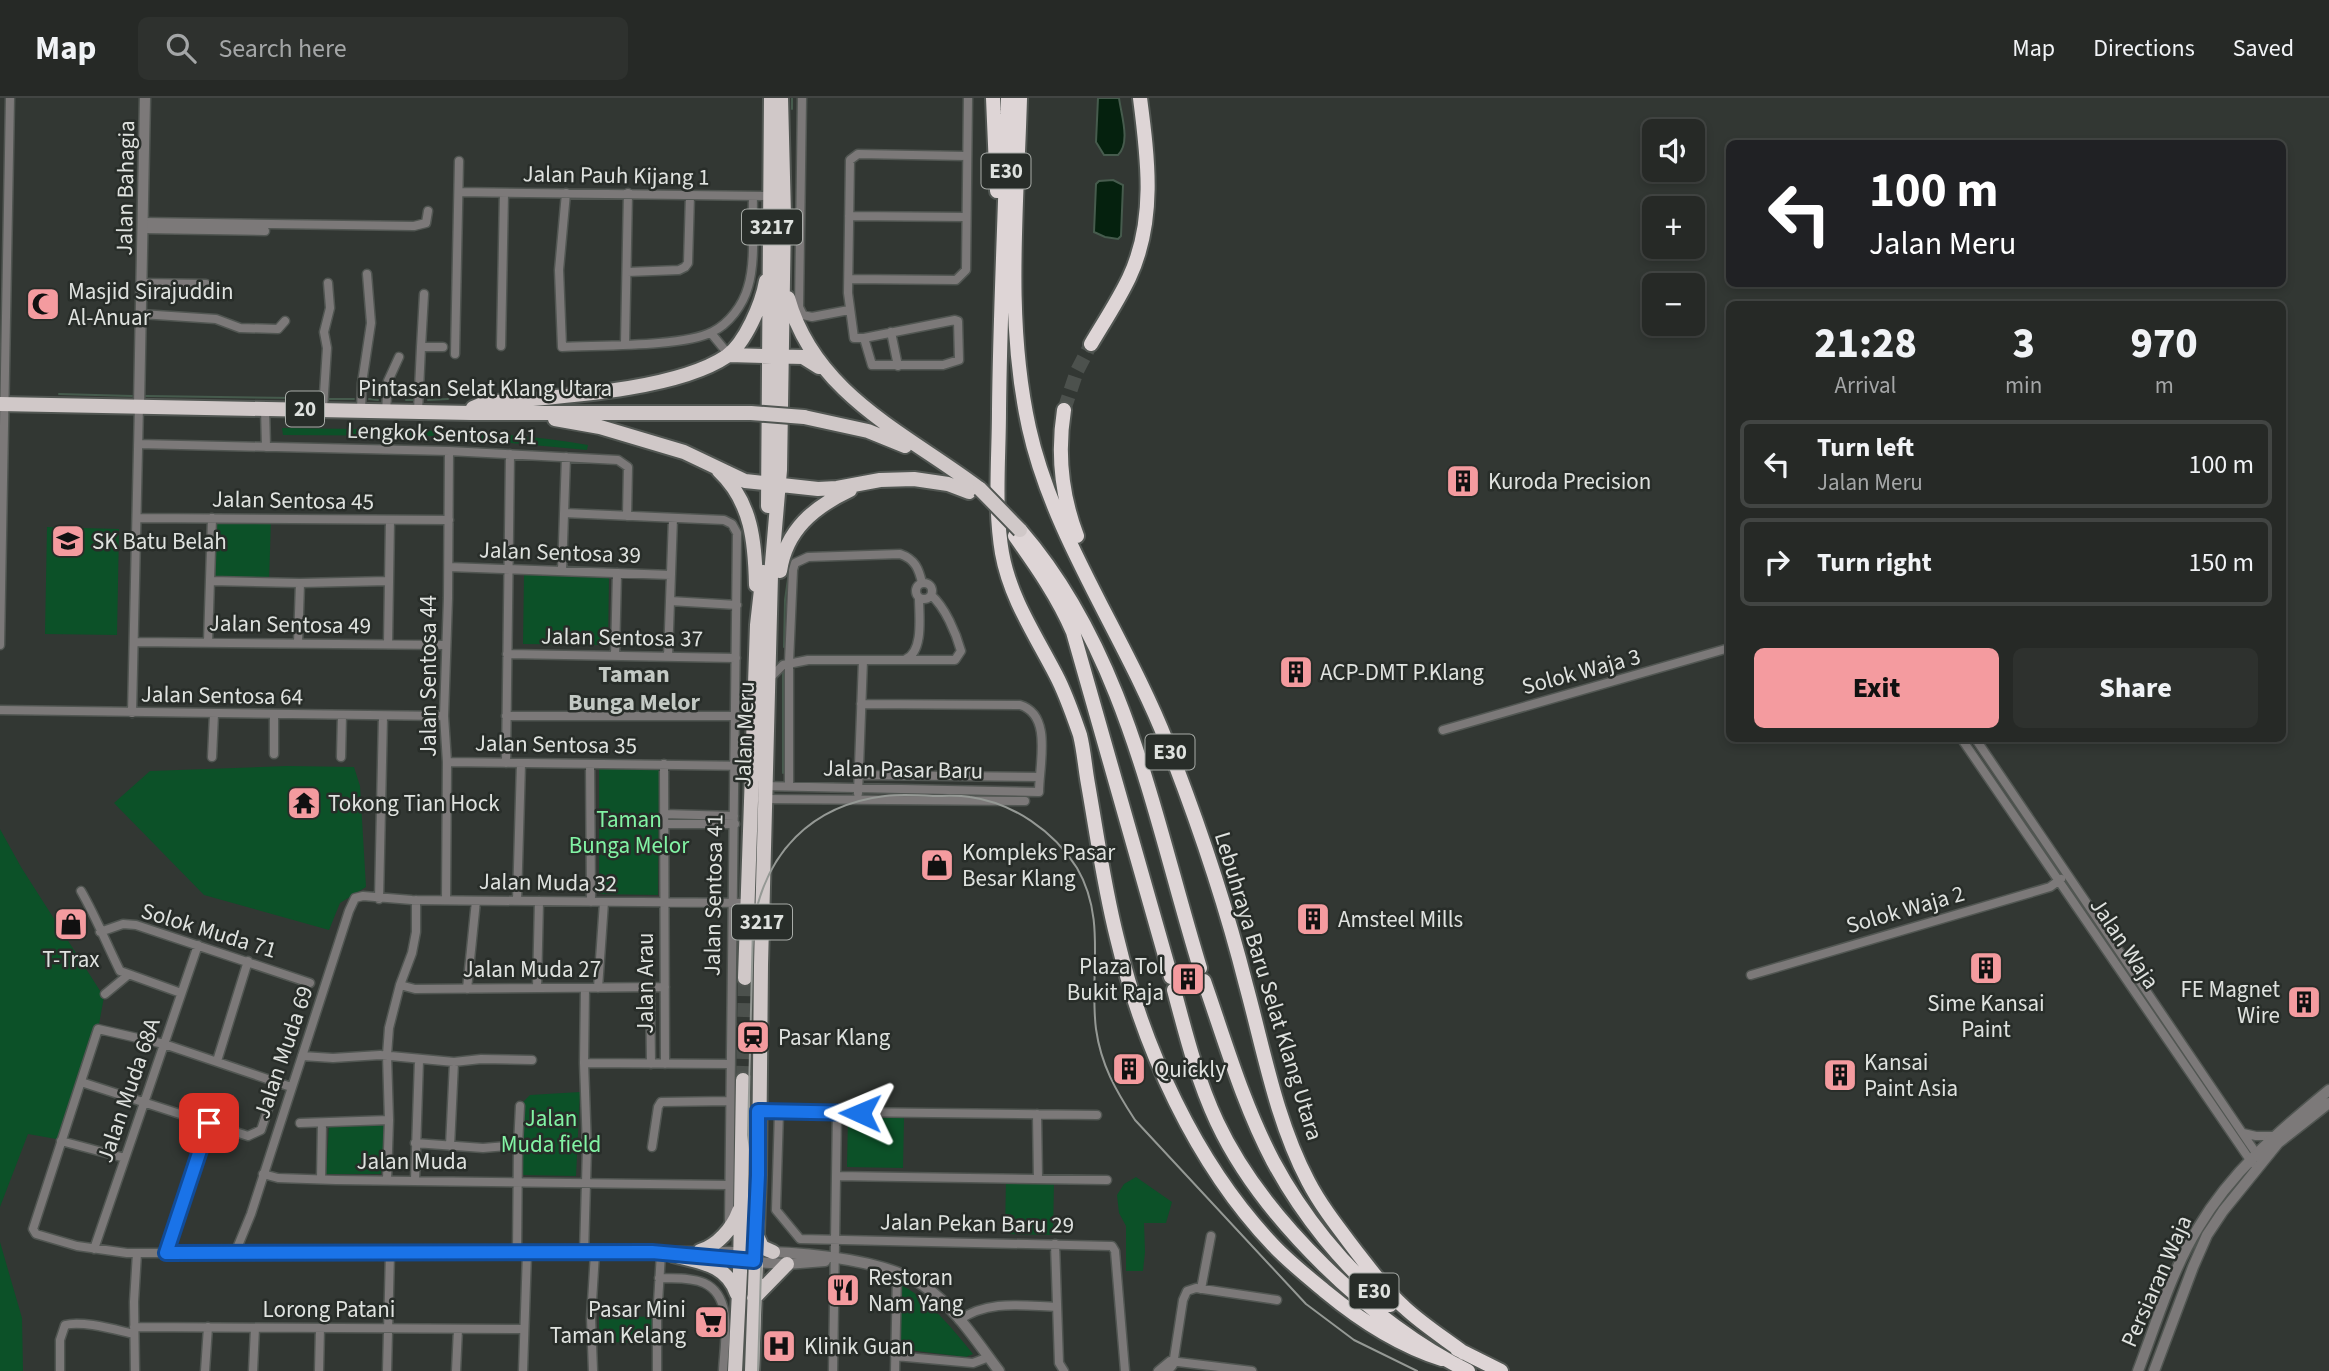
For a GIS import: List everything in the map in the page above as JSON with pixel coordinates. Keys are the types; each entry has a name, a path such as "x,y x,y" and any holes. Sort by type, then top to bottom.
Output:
{"highway":[{"name":"Jalan Meru","path":"745,978 741,903 758,792 768,680 774,484 776,357 771,98"},
{"name":"Jalan Meru","path":"776,357 783,272 781,98"},
{"path":"993,98 997,228 1003,244"},
{"name":"E30","path":"1008,98 998,513 1002,552 1018,602 1058,679 1081,740 1116,935 1127,977 1172,1091 1205,1156 1273,1245 1338,1302 1374,1328 1396,1341 1468,1371"},
{"name":"Lebuhraya Baru Selat Klang Utara","path":"1020,98 1016,332 1020,379 1030,430 1056,511 1166,741 1219,884 1276,1101 1303,1171 1330,1217 1390,1294 1464,1353"},
{"path":"1091,344 1130,277 1145,231 1149,173 1140,98"},
{"path":"772,247 760,304 742,339 729,355 686,375 625,387 485,403 474,407 471,412 559,419 600,426 684,452 745,481 818,489 914,479 948,484 975,492"},
{"path":"783,272 793,314 805,344 841,386"},
{"path":"729,355 803,357 887,427 959,473"},
{"name":"Pintasan Selat Klang Utara","path":"2,404 386,411 751,413 804,417 868,431 959,473"},
{"path":"1064,410 1059,446 1066,502 1110,620"},
{"name":"20","path":"895,442 975,492"},
{"path":"712,464 734,488 750,522 754,540 757,625"},
{"name":"20","path":"959,473 1017,533"},
{"path":"769,638 781,560 794,531 827,503 867,482"},
{"name":"Jalan Meru","path":"735,1371 737,1330 747,1256 756,1232 758,792 752,766 757,625 774,484"},
{"name":"E30","path":"1017,533 1063,608 1073,632 1190,1053 1218,1123 1265,1198 1305,1245 1343,1282 1410,1337 1442,1359"},
{"name":"Lebuhraya Baru Selat Klang Utara","path":"1017,533 1034,546 1072,601 1094,641 1127,722 1202,974 1247,1104 1273,1160 1302,1209 1328,1242 1376,1293 1412,1321 1464,1353 1501,1371"},
{"name":"Jalan Meru","path":"743,1080 740,1206 754,1298 752,1371"},
{"path":"700,1251 709,1248 729,1228 736,1220 740,1206"},
{"path":"756,1232 762,1247 773,1252"},
{"path":"667,1254 706,1262 730,1280 738,1297 737,1330"},
{"path":"754,1298 787,1264"}],"street":[{"path":"0,645 2,404 10,98"},
{"name":"Jalan Bahagia","path":"139,405 145,98"},
{"path":"802,98 800,310 810,317 849,310"},
{"path":"849,279 956,280 966,270 968,98"},
{"path":"781,115 802,115"},
{"path":"864,338 870,364 943,365 958,362 958,321 955,320 854,338 849,310 850,160 858,154 967,156"},
{"path":"456,354 459,161"},
{"name":"Jalan Pauh Kijang 1","path":"459,192 772,196"},
{"path":"501,346 504,193"},
{"path":"566,193 559,270 562,347 678,340 711,332 725,323 744,300 749,285 753,196"},
{"path":"625,344 628,193"},
{"path":"627,272 679,270 685,267 688,263 690,195"},
{"path":"144,225 414,226 426,223 428,211"},
{"path":"849,216 966,217"},
{"path":"144,225 265,231"},
{"path":"361,410 371,323 367,274"},
{"path":"142,283 206,284"},
{"path":"323,409 327,348 324,332 330,308 328,283"},
{"path":"418,411 424,294"},
{"path":"141,314 216,319 240,328 278,329 285,321"},
{"path":"711,332 729,355"},
{"path":"891,332 898,366"},
{"path":"421,347 443,347"},
{"path":"386,411 388,381 399,357"},
{"path":"132,713 139,405"},
{"path":"265,408 266,447"},
{"name":"Lengkok Sentosa 41","path":"138,444 449,451 618,460 628,467 628,516"},
{"name":"Jalan Sentosa 44","path":"446,901 447,762 444,716 449,568 449,451"},
{"path":"506,763 510,454"},
{"path":"562,571 566,457"},
{"name":"Jalan Sentosa 41","path":"564,513 724,520 736,528 734,820 741,903 730,1064 729,1228"},
{"name":"Jalan Sentosa 45","path":"136,517 449,520"},
{"path":"208,642 212,518"},
{"path":"668,657 673,518"},
{"path":"388,644 390,520"},
{"path":"789,786 789,662 793,570 800,559 901,554 915,562 922,583"},
{"name":"Jalan Sentosa 39","path":"449,568 671,575"},
{"path":"615,656 617,573"},
{"path":"211,581 388,581"},
{"path":"298,643 300,583"},
{"path":"768,680 778,668 789,662 955,660 961,651 958,641 937,600 931,594 929,585 922,583"},
{"path":"905,660 912,656 917,647 919,598 916,591 922,583"},
{"path":"919,598 926,599 931,594"},
{"path":"670,601 737,605"},
{"path":"769,638 773,654 789,662"},
{"name":"Jalan Sentosa 49","path":"134,642 446,645"},
{"path":"917,647 926,661"},
{"name":"Solok Waja 3","path":"1443,730 1726,649"},
{"name":"Jalan Sentosa 37","path":"507,654 736,658"},
{"path":"858,799 863,660"},
{"path":"121,684 133,684"},
{"path":"859,775 1039,778 1041,745 1040,723 1028,707 1020,705 861,704"},
{"name":"Jalan Sentosa 64","path":"0,710 444,716"},
{"path":"212,757 214,714"},
{"path":"274,715 274,754"},
{"path":"341,757 342,715"},
{"path":"379,899 383,716"},
{"path":"506,716 754,716"},
{"name":"Jalan Waja","path":"1964,742 2256,1161"},
{"name":"Jalan Waja","path":"1978,742 2243,1133 2256,1161"},
{"name":"Jalan Sentosa 35","path":"447,762 752,766"},
{"path":"517,901 521,763"},
{"path":"590,764 591,902"},
{"name":"Jalan Sentosa 35","path":"664,764 664,902"},
{"name":"Jalan Pasar Baru","path":"758,792 789,786 1039,792 1039,778"},
{"name":"Jalan Pasar Baru","path":"758,792 841,799 1025,802"},
{"path":"664,819 734,820"},
{"name":"Solok Waja 2","path":"1751,975 2050,887 2067,874"},
{"path":"81,891 120,971 181,993"},
{"name":"Jalan Muda 32","path":"352,903 359,897 446,901 741,903"},
{"path":"387,1180 389,1028 412,953 416,932 416,900"},
{"path":"467,989 476,901"},
{"path":"537,988 539,901"},
{"path":"598,988 604,902"},
{"name":"Jalan Arau","path":"664,902 665,1063"},
{"name":"Jalan Muda 69","path":"235,1253 251,1214 352,903"},
{"name":"Solok Muda 71","path":"100,932 130,924 308,983"},
{"name":"Jalan Muda 68A","path":"94,1249 198,945"},
{"path":"217,1061 248,961"},
{"path":"105,994 128,975"},
{"name":"Jalan Muda 27","path":"400,985 415,989 665,987"},
{"path":"584,1253 585,988"},
{"name":"Jalan Arau","path":"650,988 650,1063"},
{"path":"291,1087 164,1044 100,1028 33,1229 36,1234 64,1243 110,1252 747,1256 799,1252 858,1262 897,1274 927,1288 959,1320 999,1371"},
{"path":"302,1056 387,1055 454,1062 481,1059 532,1060"},
{"path":"415,1180 419,1060"},
{"path":"450,1146 454,1062"},
{"path":"584,1063 730,1064"},
{"path":"81,1082 248,1136 261,1130 277,1082"},
{"name":"Persiaran Waja","path":"2154,1371 2207,1236 2273,1136 2329,1090"},
{"path":"652,1147 661,1102 729,1101"},
{"name":"Persiaran Waja","path":"2138,1371 2174,1278 2196,1231 2223,1190 2329,1103"},
{"path":"517,1253 520,1106"},
{"path":"758,1111 1097,1115"},
{"name":"Jalan Pekan Baru 29","path":"779,1112 776,1210 800,1239 1107,1245 1115,1251 1125,1371"},
{"path":"833,1371 836,1112"},
{"path":"1037,1114 1038,1179"},
{"path":"300,1123 389,1120"},
{"path":"166,1253 209,1123"},
{"path":"321,1179 322,1123"},
{"path":"2243,1133 2273,1136"},
{"path":"61,1140 125,1158"},
{"path":"415,1143 483,1148 518,1144"},
{"name":"Jalan Muda","path":"263,1174 278,1178 729,1185"},
{"path":"836,1175 1107,1180"},
{"path":"1201,1289 1211,1236"},
{"path":"1055,1244 1059,1363 1064,1371"},
{"path":"657,1371 659,1278 667,1254 674,1251 700,1251 787,1264 836,1260"},
{"path":"135,1371 137,1252"},
{"path":"387,1371 390,1253"},
{"path":"523,1371 527,1253"},
{"path":"593,1371 591,1318 595,1253"},
{"path":"895,1371 897,1274"},
{"path":"659,1278 704,1283 720,1298 725,1312 723,1371"},
{"path":"1168,1371 1174,1361 1185,1294 1191,1289 1277,1300"},
{"path":"959,1320 972,1311 992,1305 1058,1307"},
{"name":"Lorong Patani","path":"60,1371 60,1340 65,1325 71,1323 134,1331 208,1327 524,1329"},
{"path":"205,1371 208,1327"},
{"path":"253,1371 255,1328"},
{"path":"319,1371 320,1328"},
{"path":"456,1371 458,1329"},
{"path":"895,1356 974,1363 989,1357"},
{"path":"1158,1371 1170,1361 1252,1371"}],"green space":[{"path":"282,428 512,435 588,445 587,450 437,436 283,435"},
{"path":"212,518 271,519 269,582 211,581"},
{"path":"47,527 119,529 117,635 45,634"},
{"path":"524,574 609,575 608,645 523,644"},
{"path":"287,766 354,767 360,786 366,887 340,903 329,930 204,895 114,803 150,771"},
{"name":"Taman Bunga Melor","path":"599,769 659,769 658,895 599,894"},
{"path":"0,829 21,867 104,997 99,1024 62,1140 28,1134 0,1207"},
{"name":"Jalan Muda field","path":"580,1092 576,1176 521,1175 522,1103 530,1095"},
{"path":"848,1117 904,1118 903,1168 847,1167"},
{"path":"385,1123 381,1174 326,1174 329,1126"},
{"path":"1136,1177 1172,1202 1166,1223 1144,1223 1143,1271 1126,1271 1126,1226 1119,1213 1117,1195 1124,1184"},
{"path":"1006,1179 1054,1180 1053,1235 1005,1234"},
{"path":"0,1242 22,1318 23,1371 0,1371"},
{"path":"902,1285 932,1307 973,1354 966,1357 900,1349"},
{"path":"599,1316 658,1317 658,1343 599,1342"}],"shaded area":[{"path":"1098,98 1119,98 1125,136 1118,155 1104,155 1096,142"},
{"path":"1113,180 1123,185 1121,236 1118,239 1094,232 1096,184 1099,181"}],"waterway":[{"path":"792,98 792,109"},
{"path":"59,394 132,396"},
{"path":"146,396 294,398"},
{"path":"306,397 319,399"},
{"path":"327,399 354,399"},
{"path":"369,399 378,400"},
{"path":"428,400 448,399"},
{"path":"406,400 414,400"},
{"path":"784,647 785,600 789,572"},
{"path":"783,671 783,773"}],"tunnel":[{"path":"1064,410 1077,371 1091,344"},
{"path":"743,1080 745,978"}],"tram line":[{"path":"758,1371 762,1235 748,1135 753,926 759,900 768,876 781,855 796,837 814,822 859,801 903,795 961,796 986,800 1017,812 1057,842 1077,868 1092,907 1095,947 1094,1008 1098,1042 1110,1077 1135,1120 1306,1304 1354,1340 1417,1371"}],"place":[{"name":"Masjid Sirajuddin Al-Anuar","path":"43,304"},
{"name":"Kuroda Precision","path":"1463,481"},
{"name":"SK Batu Belah","path":"68,541"},
{"name":"ACP-DMT P.Klang","path":"1296,672"},
{"name":"Tokong Tian Hock","path":"304,803"},
{"name":"Kompleks Pasar Besar Klang","path":"937,865"},
{"name":"Amsteel Mills","path":"1313,919"},
{"name":"T-Trax","path":"71,924"},
{"name":"Sime Kansai Paint","path":"1986,968"},
{"name":"Plaza Tol Bukit Raja","path":"1188,979"},
{"name":"FE Magnet Wire","path":"2304,1002"},
{"name":"Pasar Klang","path":"753,1037"},
{"name":"Quickly","path":"1129,1069"},
{"name":"Kansai Paint Asia","path":"1840,1075"},
{"name":"Restoran Nam Yang","path":"843,1290"},
{"name":"Pasar Mini Taman Kelang","path":"711,1322"},
{"name":"Klinik Guan","path":"779,1346"}],"district":[{"name":"Taman Bunga Melor","path":"634,688"}],"route":[{"path":"209,1123 166,1253 652,1252 754,1261 758,1111 860,1113"}]}
